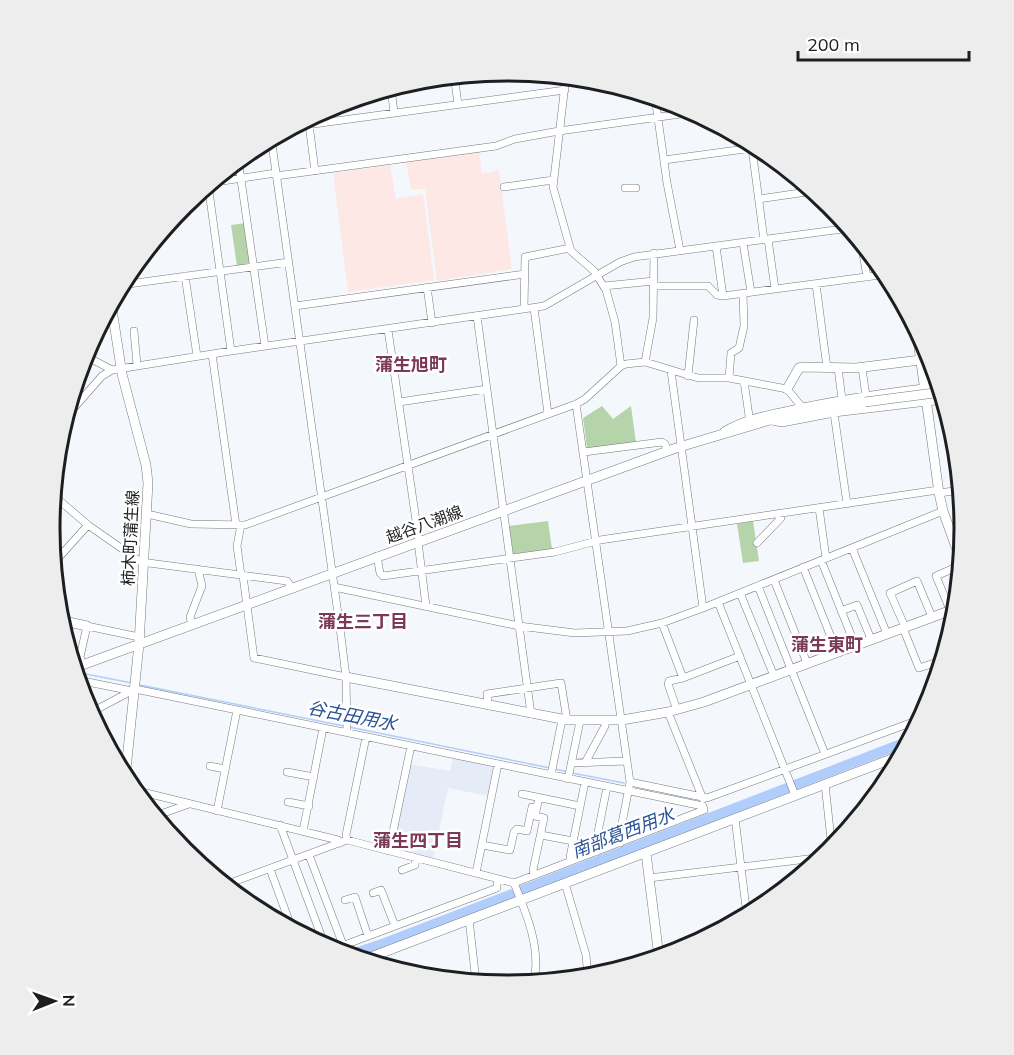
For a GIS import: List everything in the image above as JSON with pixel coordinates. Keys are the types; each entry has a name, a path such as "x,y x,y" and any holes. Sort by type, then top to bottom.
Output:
{"street":[{"path":"455,83 458,104"},
{"path":"565,84 553,180 571,251 597,275 604,286 615,322 621,366"},
{"path":"319,123 565,90"},
{"path":"392,96 394,113"},
{"path":"656,106 680,250"},
{"path":"226,180 315,171 496,146 515,139 559,131 677,114"},
{"path":"309,127 315,171"},
{"path":"272,147 333,573 346,677 347,732"},
{"path":"664,160 741,147"},
{"path":"752,154 775,289"},
{"path":"240,170 265,346"},
{"path":"504,187 553,180"},
{"path":"625,188 636,188"},
{"path":"209,193 231,351"},
{"path":"759,199 804,193"},
{"path":"78,402 102,376 116,369 534,308 544,306 620,262 654,253 840,229"},
{"path":"729,378 730,353 739,348 744,326 747,293 744,243"},
{"path":"716,246 723,296"},
{"path":"524,309 525,257 570,248"},
{"path":"645,362 653,318 654,253"},
{"path":"864,257 867,277"},
{"path":"132,283 289,261"},
{"path":"295,306 525,274"},
{"path":"185,276 197,356"},
{"path":"604,286 653,283 708,286 717,295 723,296 877,276"},
{"path":"816,284 827,368"},
{"path":"427,287 432,323"},
{"path":"534,308 548,414"},
{"path":"477,316 531,714"},
{"path":"688,376 694,320"},
{"name":"柿木町蒲生線","path":"110,322 116,369 148,475 139,640 127,762"},
{"path":"388,330 426,606"},
{"path":"134,331 137,365"},
{"path":"212,354 238,525 237,546 254,658 564,720 622,720 673,711 946,612"},
{"path":"787,389 799,368 862,368 919,354"},
{"path":"93,359 116,369"},
{"path":"147,514 191,524 245,525 576,404 626,364 645,362 688,376 729,378 787,389 802,407"},
{"path":"923,363 939,492 954,540"},
{"path":"838,368 842,399"},
{"path":"862,368 865,399"},
{"path":"671,371 703,608"},
{"path":"744,381 750,423 802,407 842,399 933,393"},
{"path":"865,399 931,387"},
{"path":"399,402 487,389"},
{"name":"越谷八潮線","path":"82,664 139,640 192,625 681,446 750,423 865,399"},
{"path":"770,420 782,423 834,413 935,401"},
{"path":"576,404 630,782 620,843"},
{"path":"834,413 847,504"},
{"path":"584,452 662,442 667,451"},
{"path":"377,556 380,573 383,576 555,552 596,541 692,526 952,491"},
{"path":"61,502 88,525 133,558 144,563 287,581 292,588"},
{"path":"819,508 823,559 855,645"},
{"path":"334,587 519,626 564,632 609,633 662,623 943,511"},
{"path":"758,543 781,518 780,513"},
{"path":"61,555 88,525"},
{"path":"852,548 887,634"},
{"path":"803,567 837,652"},
{"path":"192,625 190,617 202,586 198,569"},
{"path":"948,599 936,576 952,569"},
{"path":"774,580 807,663"},
{"path":"932,617 917,581 890,592 919,669 932,664"},
{"path":"758,586 825,754"},
{"path":"740,593 774,676"},
{"path":"718,602 795,793"},
{"path":"841,610 857,604 871,639"},
{"path":"71,622 139,640"},
{"path":"662,623 683,678"},
{"path":"80,658 87,626"},
{"path":"704,799 673,711 668,684 669,681 683,678 740,656"},
{"path":"88,682 347,732 703,806 704,810 515,884 389,851 147,793"},
{"path":"488,706 488,694 561,683 564,720 550,775"},
{"path":"98,709 133,690"},
{"path":"217,811 237,710"},
{"path":"585,763 605,726 605,720"},
{"path":"568,779 580,721"},
{"path":"630,782 704,799 909,723"},
{"path":"303,831 323,728"},
{"path":"235,882 343,841 366,737"},
{"path":"389,851 411,746"},
{"path":"376,955 735,819 795,793 889,760"},
{"path":"572,763 627,761"},
{"path":"476,873 498,764"},
{"path":"210,766 225,769"},
{"path":"287,772 314,777"},
{"path":"571,861 585,782"},
{"path":"825,784 831,836"},
{"path":"596,852 595,847 608,787"},
{"path":"522,794 580,806"},
{"path":"534,875 533,870 544,818 535,816 539,798"},
{"path":"288,802 309,806"},
{"path":"163,813 189,804"},
{"path":"482,845 510,850 514,832 516,829 527,831 532,807 537,808"},
{"path":"735,819 746,905"},
{"path":"280,825 320,933"},
{"path":"541,835 573,841"},
{"path":"646,853 657,949"},
{"path":"309,855 342,942"},
{"path":"402,870 415,866 416,858"},
{"path":"649,878 808,858"},
{"path":"270,869 288,917"},
{"path":"346,944 497,888 497,879"},
{"path":"566,883 586,955 587,967"},
{"path":"515,884 533,936 537,956 536,974"},
{"path":"373,893 381,890 395,926"},
{"path":"345,900 355,897 368,936"},
{"path":"469,919 475,974"}],"shaded area":[{"path":"479,150 482,174 499,170 512,269 437,281 425,189 411,189 406,162"},
{"path":"390,165 396,199 423,194 434,280 348,292 333,173"},
{"path":"453,758 494,766 488,796 448,788 433,859 394,849 392,845 409,764 450,771"}],"green space":[{"path":"246,223 250,264 237,266 231,225"},
{"path":"602,406 613,419 631,406 636,443 587,448 583,418"},
{"path":"548,521 552,549 513,554 509,526"},
{"path":"753,521 759,561 743,563 737,524"}],"waterway":[{"name":"谷古田用水","path":"85,674 132,683"},
{"name":"谷古田用水","path":"140,685 344,726"},
{"name":"谷古田用水","path":"349,727 550,768"},
{"name":"南部葛西用水","path":"362,951 897,746"},
{"name":"谷古田用水","path":"555,769 568,772"},
{"name":"谷古田用水","path":"572,773 624,783"}],"district":[{"name":"蒲生旭町","path":"411,365"},
{"name":"蒲生三丁目","path":"363,622"},
{"name":"蒲生東町","path":"827,645"},
{"name":"蒲生四丁目","path":"418,841"}]}
